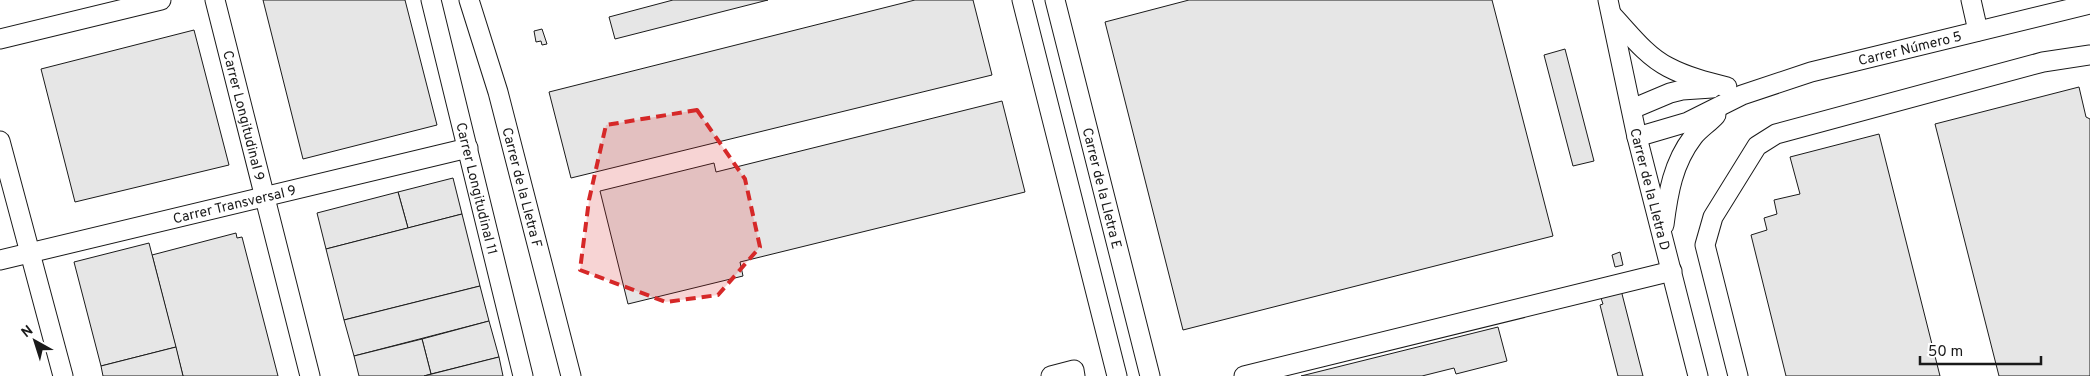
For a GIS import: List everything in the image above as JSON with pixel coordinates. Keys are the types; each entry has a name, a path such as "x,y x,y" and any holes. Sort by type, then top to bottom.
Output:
{"street":[{"path":"0,39 161,0"},
{"name":"Carrer Longitudinal 9","path":"215,0 310,376"},
{"name":"Carrer Longitudinal 11","path":"431,0 523,376"},
{"name":"Carrer de la Lletra F","path":"469,0 498,92 571,376"},
{"path":"1022,0 1117,376"},
{"name":"Carrer de la Lletra E","path":"1055,0 1150,376"},
{"path":"1971,0 1978,32"},
{"name":"Carrer Número 5","path":"1728,93 1755,90 1811,72 2090,4"},
{"path":"1610,7 1646,51 1667,67 1728,93"},
{"name":"Carrer de la Lletra D","path":"1610,7 1638,137 1698,376"},
{"path":"1738,376 1705,244 1713,217 1757,146 1776,134 2043,62 2090,55"},
{"path":"1632,109 1682,90 1728,93"},
{"path":"1638,137 1688,122 1728,93"},
{"path":"1663,233 1669,188 1680,158 1694,136 1728,93"},
{"path":"0,141 63,376"},
{"name":"Carrer Transversal 9","path":"0,260 468,148"},
{"path":"1244,376 1672,271"},
{"path":"1051,376 1074,370 1076,376"}],"highlighted area":[{"path":"697,110 745,179 760,247 718,295 666,302 580,270 589,200 606,125"}],"building":[{"path":"263,0 405,0 437,125 303,159"},
{"path":"673,0 768,0 615,39 609,17"},
{"path":"915,0 973,0 992,75 571,178 549,92"},
{"path":"1189,0 1492,0 1553,236 1183,330 1105,22"},
{"path":"542,29 547,44 542,45 541,41 536,42 534,31"},
{"path":"194,30 229,165 75,202 41,69"},
{"path":"1565,49 1594,161 1573,166 1544,55"},
{"path":"2079,87 2086,117 2090,119 2090,376 1999,376 1935,124"},
{"path":"1002,101 1025,192 740,262 743,276 628,304 600,191 714,163 716,172"},
{"path":"1879,134 1940,376 1786,376 1751,235 1767,230 1764,218 1777,214 1774,200 1800,194 1790,157"},
{"path":"453,178 462,214 408,228 398,192"},
{"path":"398,192 408,228 326,249 317,213"},
{"path":"462,214 480,286 344,320 326,249"},
{"path":"236,233 237,238 242,237 278,376 183,376 152,255"},
{"path":"149,243 176,347 101,366 74,262"},
{"path":"1620,252 1623,265 1615,267 1612,255"},
{"path":"480,286 489,321 354,356 344,320"},
{"path":"1621,290 1643,376 1618,376 1600,305 1603,304 1600,295"},
{"path":"489,321 499,357 431,374 422,339"},
{"path":"1498,327 1507,361 1456,374 1454,368 1422,376 1301,376"},
{"path":"422,339 431,374 424,376 359,376 354,356"},
{"path":"176,347 183,376 103,376 101,366"},
{"path":"499,357 503,376 424,376 487,360"}]}
